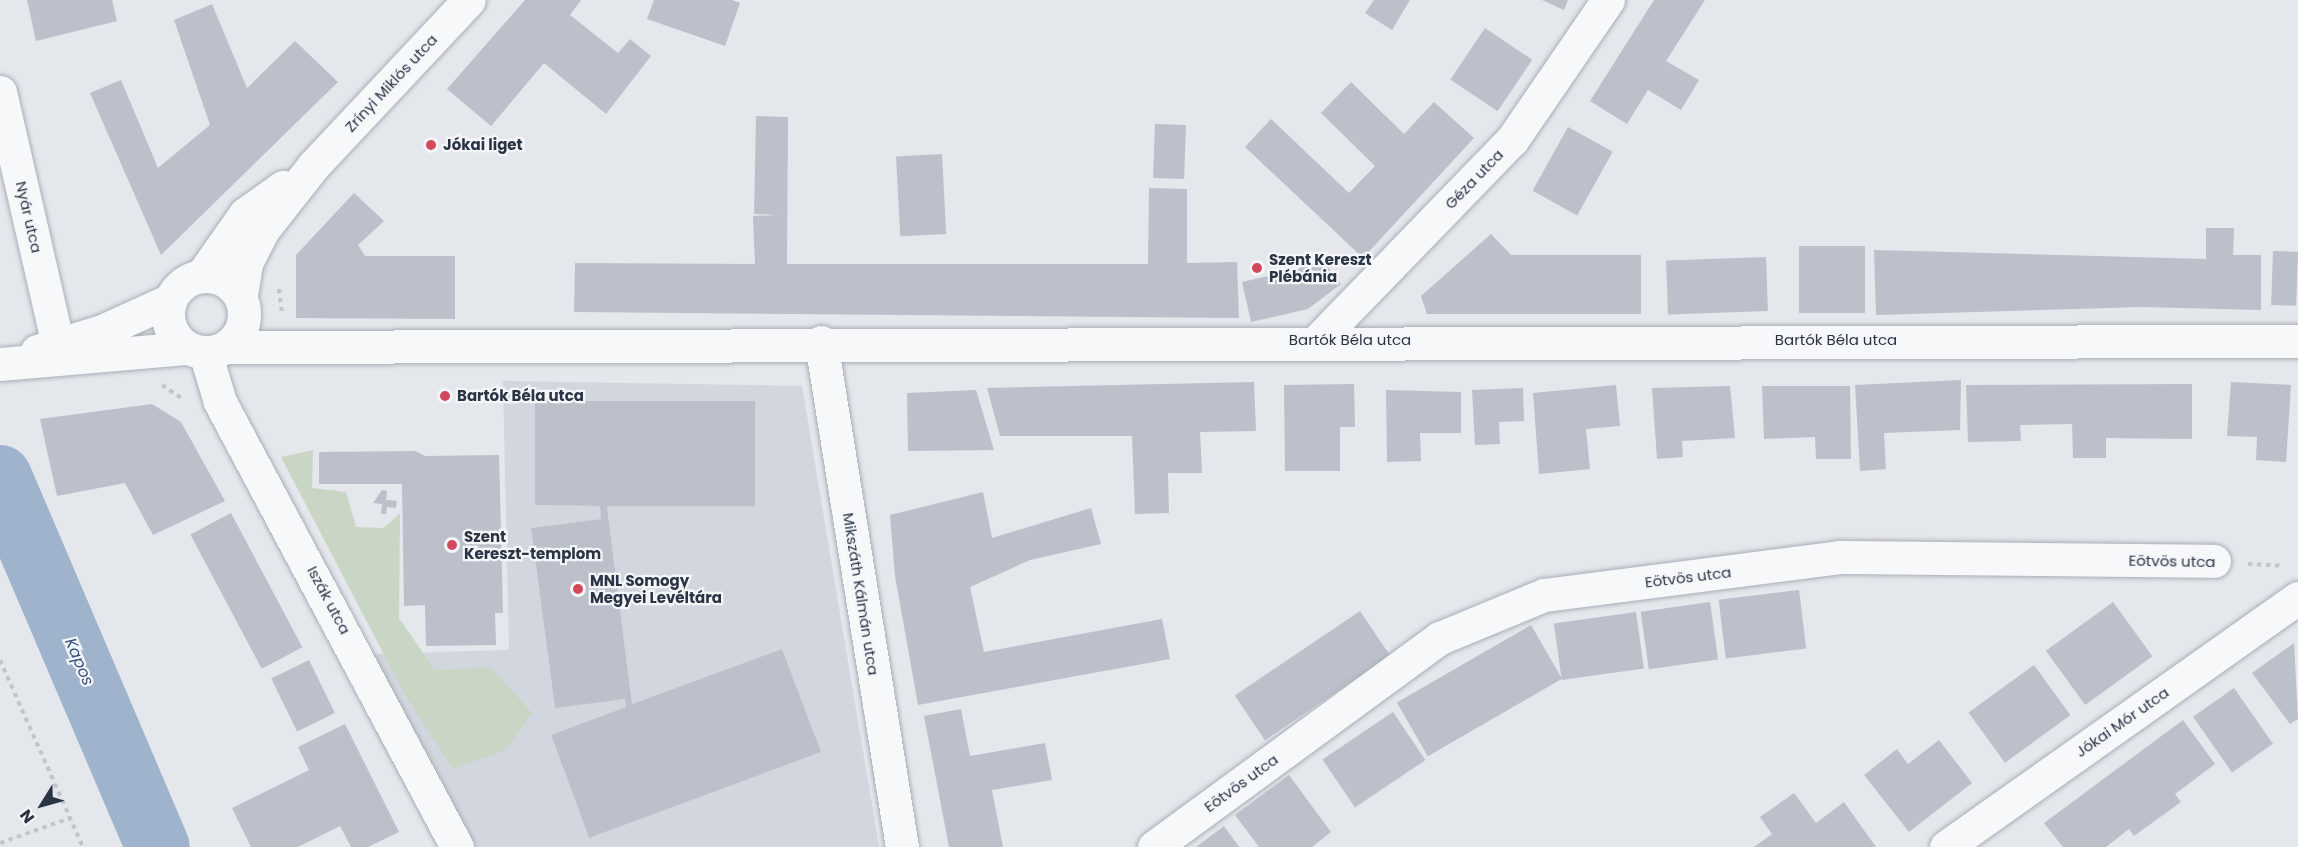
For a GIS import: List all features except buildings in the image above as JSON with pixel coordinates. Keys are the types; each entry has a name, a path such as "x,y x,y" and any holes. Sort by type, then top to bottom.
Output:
{"street":[{"name":"Zrínyi Miklós utca","path":"314,165 469,0"},
{"name":"Géza utca","path":"1318,340 1512,140 1608,0"},
{"name":"Nyár utca","path":"0,92 57,341"},
{"path":"7,362 57,341 102,332 170,300 177,288 202,275 245,214 314,165"},
{"path":"221,333 246,263 262,231 314,165"},
{"path":"202,275 231,284 221,333"},
{"path":"170,300 174,336 221,333"},
{"name":"Bartók Béla utca","path":"7,362 221,333 401,348 820,342 2298,340"},
{"name":"Iszák utca","path":"221,333 220,402 457,847"},
{"name":"Mikszáth Kálmán utca","path":"820,342 902,847"},
{"name":"Eötvös utca","path":"1154,847 1440,638 1544,596 1839,557 2214,561"},
{"name":"Jókai Mór utca","path":"1946,847 2298,598"}],"path":[{"path":"158,382 199,404 220,402"},
{"name":"Eötvös utca","path":"2214,561 2288,566"},
{"path":"0,660 83,847"},
{"path":"0,843 70,818"}],"shaded area":[{"name":"MNL Somogy Megyei Levéltára","path":"503,381 802,386 879,847 472,847 373,654 509,650","holes":["535,401 755,401 607,506 632,704 782,649 820,752 589,838 551,735 626,707 625,699 555,707 531,528 601,519 600,506 536,505"]}],"green space":[{"path":"313,450 312,488 346,492 356,527 384,528 400,513 399,618 435,670 491,667 532,713 506,750 453,769 405,695 281,457"}],"waterway":[{"name":"Kapos","path":"0,477 158,847"}],"place":[{"name":"Jókai liget","path":"431,145"},
{"name":"Szent Kereszt Plébánia","path":"1257,268"},
{"name":"Bartók Béla utca","path":"445,396"},
{"name":"Szent Kereszt-templom","path":"452,545"},
{"name":"MNL Somogy Megyei Levéltára","path":"578,589"}]}
